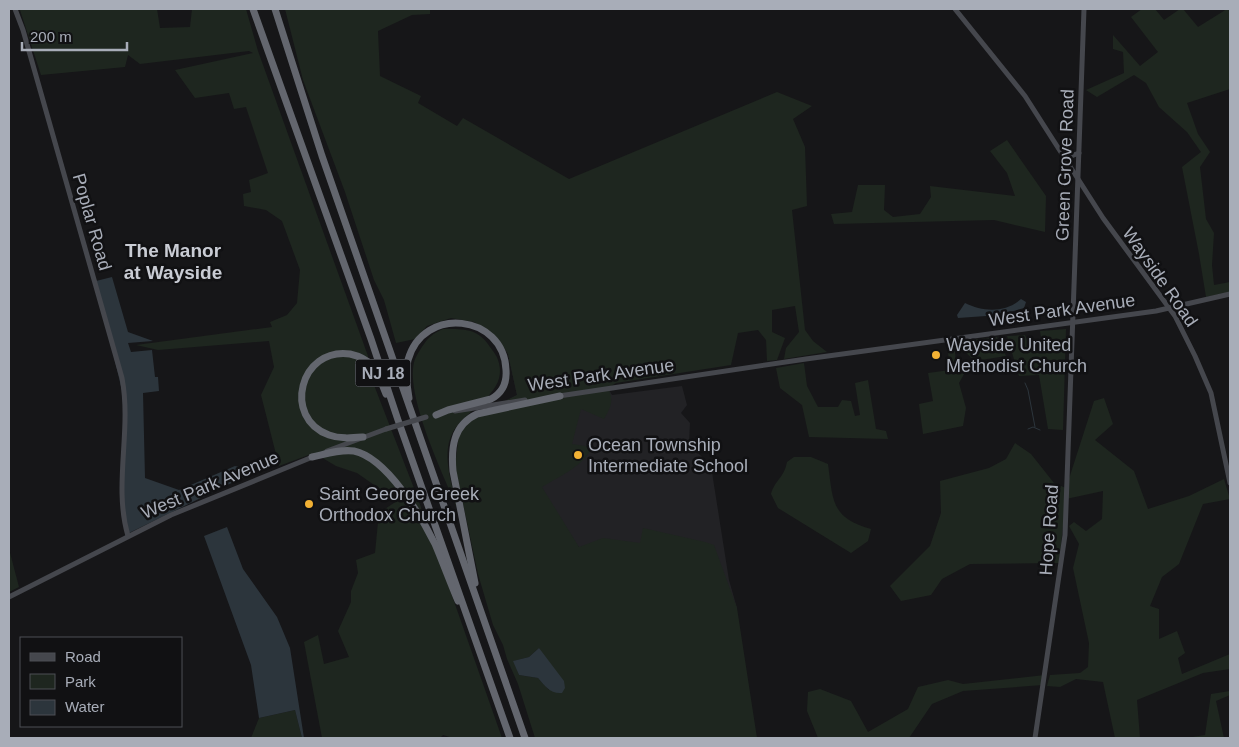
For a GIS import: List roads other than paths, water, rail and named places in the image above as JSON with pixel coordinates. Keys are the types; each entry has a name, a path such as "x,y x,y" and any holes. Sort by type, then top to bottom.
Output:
{"highway":[{"name":"NJ 18","path":"253,9 371,339 510,738"},
{"name":"NJ 18","path":"275,9 322,156 525,738"},
{"path":"411,408 407,369 410,354 417,342 430,330 445,324 460,322 476,326 491,337 502,351 506,370 504,386 491,399 436,415"},
{"path":"363,437 339,437 327,434 318,429 309,419 303,407 302,390 308,374 317,363 336,354 353,355 364,359 375,370 395,411"},
{"path":"478,603 453,471 452,453 455,437 464,423 477,414 560,396"},
{"path":"312,457 340,451 360,453 374,461 397,486 417,513 434,542 484,665"}],"street":[{"name":"Poplar Road","path":"15,9 23,30 122,378 126,416 122,501 128,536"},
{"name":"Wayside Road","path":"955,9 1025,96 1114,234 1169,308 1193,350 1211,394 1230,483"},
{"name":"Green Grove Road","path":"1072,321 1084,9"},
{"path":"1066,158 1079,153"},
{"path":"1078,202 1092,200"},
{"name":"West Park Avenue","path":"9,597 171,516 363,437 426,417 479,407 806,358 1169,308 1230,294"},
{"name":"Hope Road","path":"1035,738 1065,535 1072,321"}],"water":[{"path":"112,277 128,332 153,341 128,343 131,352 152,350 155,377 158,377 159,391 143,393 145,478 179,490 235,466 256,471 127,534 121,506 124,399 96,281"},
{"path":"1021,299 1026,302 1024,308 1000,315 958,318 957,315 965,303 979,308 994,310 1008,307"},
{"path":"227,527 243,569 277,617 290,648 304,738 302,738 295,710 259,718 251,665 204,536"},
{"path":"539,648 564,681 565,688 562,693 551,691 538,678 519,675 513,661 529,657"}],"waterway":[{"path":"1025,383 1035,427"},
{"path":"1028,429 1033,427 1040,430"}],"place":[{"name":"Wayside United Methodist Church","path":"936,355"},
{"name":"Ocean Township Intermediate School","path":"578,455"},
{"name":"Saint George Greek Orthodox Church","path":"309,504"}],"district":[{"name":"The Manor at Wayside","path":"173,261"}]}
